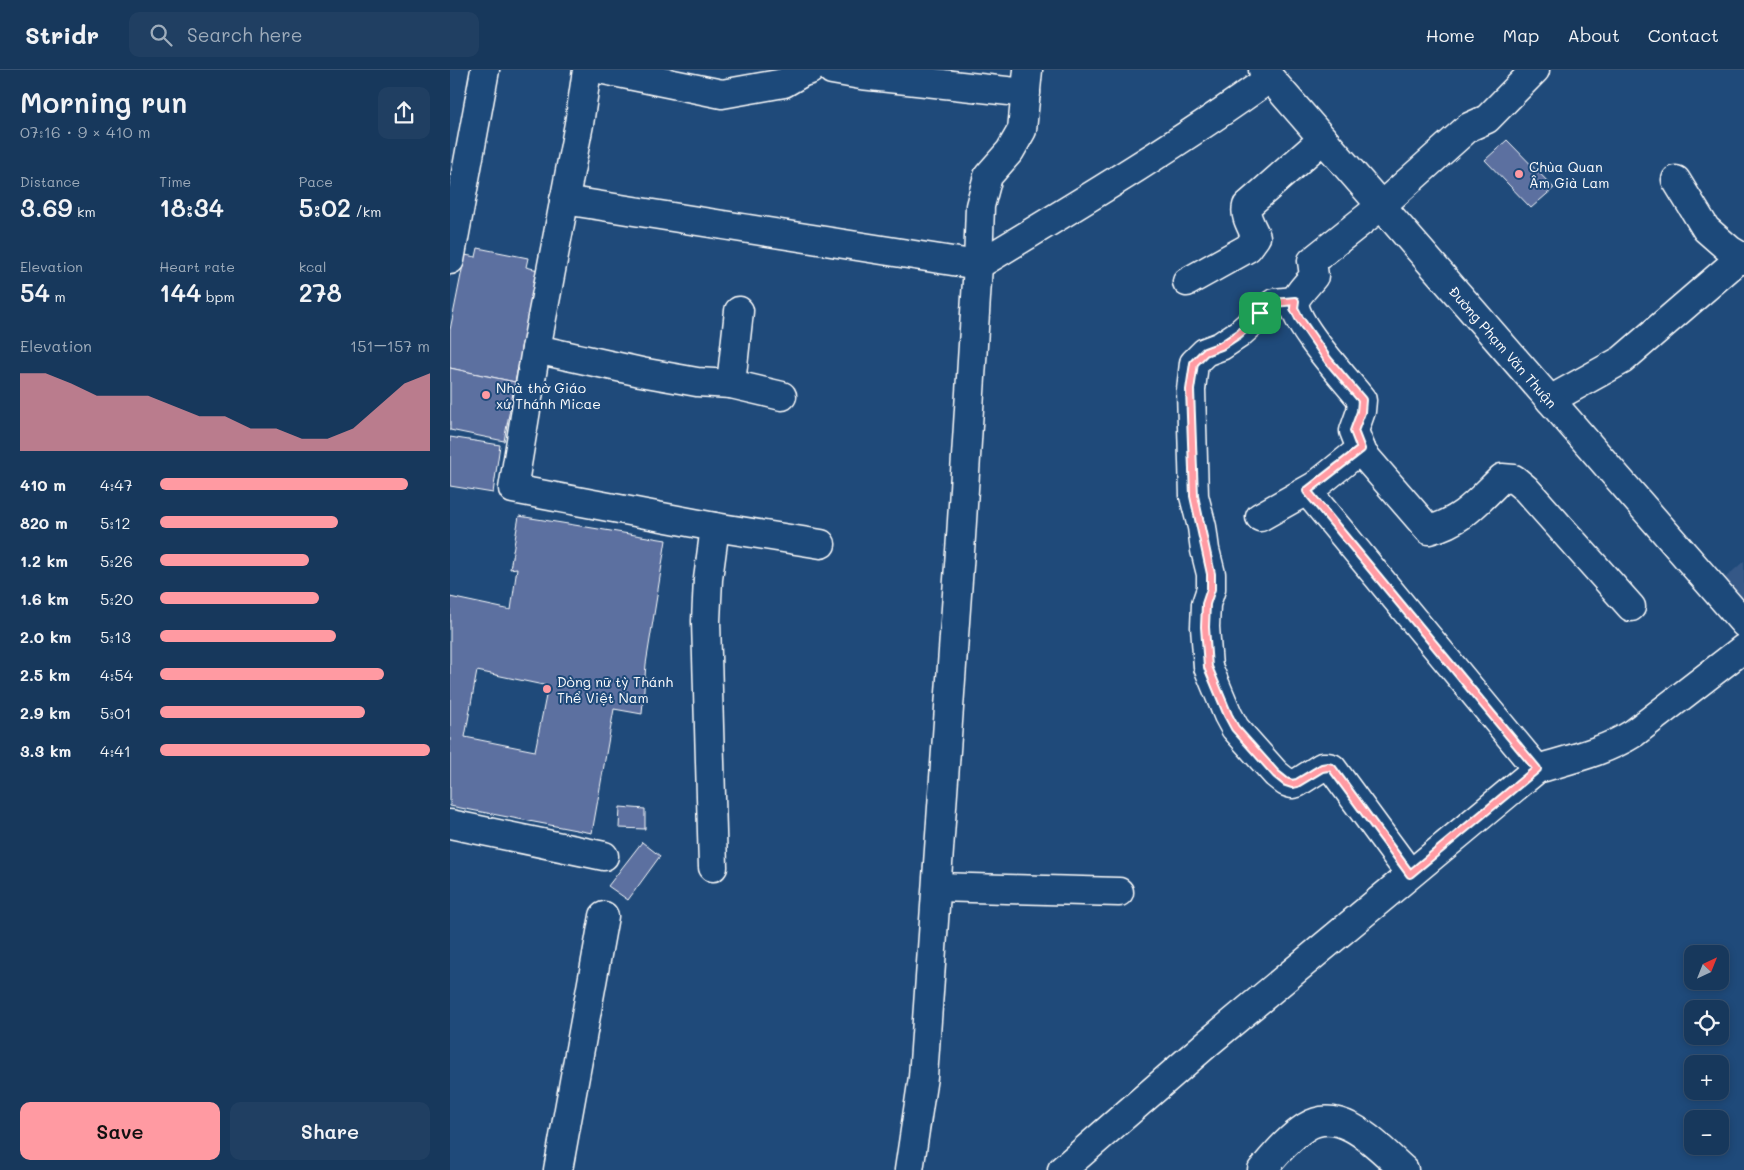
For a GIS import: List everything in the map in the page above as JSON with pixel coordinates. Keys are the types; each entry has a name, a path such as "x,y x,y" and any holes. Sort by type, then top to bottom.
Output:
{"street":[{"path":"450,260 485,70"},
{"path":"587,70 579,124 536,349 513,490 715,527 821,544"},
{"path":"604,70 722,94 784,83 810,70"},
{"path":"832,70 862,75 1027,82 1022,130 1010,151 988,176 980,206 978,265 923,1077 908,1170"},
{"path":"1535,70 1487,119 1469,127 1381,206 1312,261 1314,276 1295,301 1294,308 1328,360 1362,400 1361,412 1354,431 1363,454 1429,530 1446,526 1469,511 1502,478 1514,479 1526,489 1631,607"},
{"path":"564,200 978,265 1220,114 1266,74"},
{"name":"Đường Phạm Văn Thuận","path":"1266,74 1744,623"},
{"path":"1187,282 1248,248 1256,237 1245,210 1247,206 1323,139"},
{"path":"1550,400 1622,360 1742,258 1706,229 1676,180"},
{"path":"1295,301 1274,303 1239,334 1221,346 1205,352 1194,363 1190,390 1194,496 1211,574 1211,589 1206,604 1205,627 1208,667 1219,696 1235,728 1276,774 1292,784 1322,768 1332,768 1410,874"},
{"path":"731,384 739,311"},
{"path":"536,349 697,382 731,384 782,396"},
{"path":"1260,517 1307,491 1361,449"},
{"path":"1307,491 1537,769"},
{"path":"713,867 706,621 708,579 715,527"},
{"path":"1062,1170 1209,1042 1537,769 1597,752 1616,744 1634,733 1744,648"},
{"path":"450,824 604,856"},
{"path":"937,887 1119,892"},
{"path":"558,1170 604,916"},
{"path":"1262,1170 1285,1145 1307,1126 1329,1120 1353,1127 1404,1170"}],"shaded area":[{"path":"1744,561 1744,602 1724,579"}],"building":[{"name":"Chùa Quan Âm Già Lam","path":"1507,140 1554,188 1531,208 1485,160"},
{"path":"478,248 528,258 526,267 538,270 515,382 450,368 450,330 465,255 476,257"},
{"path":"450,368 515,382 504,441 450,430"},
{"path":"450,437 500,445 493,493 450,486"},
{"path":"519,516 666,540 646,664 642,714 614,709 592,833 450,806 450,597 511,610 517,568 510,569","holes":["477,671 548,686 535,751 465,737"]},
{"path":"620,807 645,809 645,829 619,828"},
{"path":"642,842 660,856 628,900 608,886"}],"place":[{"name":"Chùa Quan Âm Già Lam","path":"1519,174"},
{"name":"Nhà thờ Giáo xứ Thánh Micae","path":"486,395"},
{"name":"Dòng nữ tỳ Thánh Thể Việt Nam","path":"547,689"}],"route":[{"path":"1295,301 1294,308 1299,318 1328,360 1362,400 1361,412 1354,431 1361,449 1307,491 1537,769 1410,874 1332,768 1322,768 1292,784 1276,774 1235,728 1219,696 1208,667 1205,627 1206,604 1211,589 1211,574 1194,496 1190,390 1194,363 1205,352 1221,346 1239,334 1260,313 1274,303 1295,301"}]}
